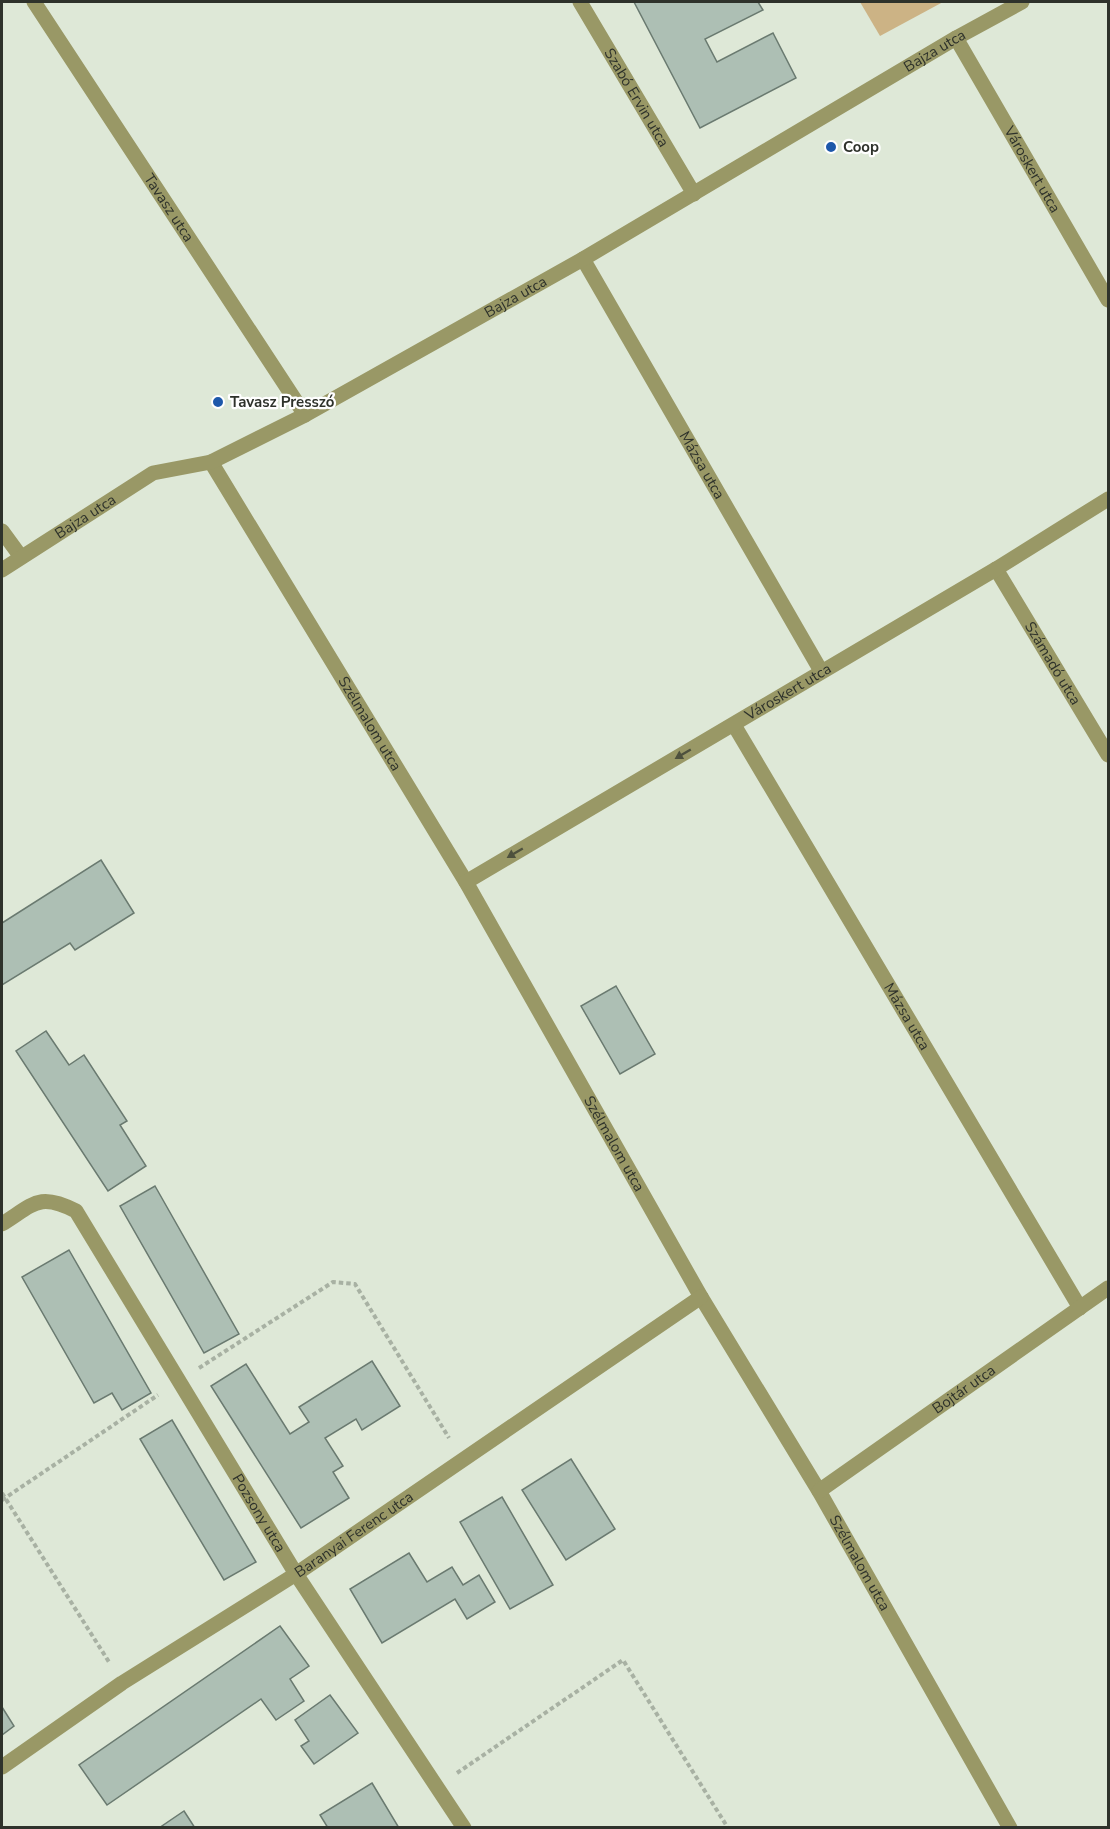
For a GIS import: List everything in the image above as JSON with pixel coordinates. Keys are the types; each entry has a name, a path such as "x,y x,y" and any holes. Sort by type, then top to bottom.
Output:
{"street":[{"name":"Tavasz utca","path":"34,2 304,415"},
{"name":"Szabó Ervin utca","path":"580,2 694,194"},
{"name":"Bajza utca","path":"2,570 153,472 211,462 304,415 584,259 956,38 1022,2"},
{"name":"Városkert utca","path":"956,38 1108,300"},
{"name":"Mázsa utca","path":"584,259 821,671"},
{"name":"Szélmalom utca","path":"211,462 466,882 701,1297 819,1491 1010,1827"},
{"name":"Városkert utca","path":"466,882 996,568 1108,499"},
{"path":"2,531 21,557"},
{"name":"Számadó utca","path":"996,568 1108,756"},
{"name":"Mázsa utca","path":"734,724 1080,1308"},
{"name":"Pozsony utca","path":"2,1224 38,1202 55,1200 76,1211 296,1574 464,1827"},
{"name":"Bojtár utca","path":"819,1491 1108,1288"},
{"name":"Baranyai Ferenc utca","path":"2,1767 122,1683 296,1574 701,1297"}],"path":[{"path":"122,1683 3,1497 180,1380 333,1282 355,1284 463,1461"},
{"path":"438,1785 623,1660 728,1827"}],"shaded area":[{"path":"860,2 943,2 880,36"}],"building":[{"path":"634,2 758,2 763,10 705,39 717,62 773,33 796,78 700,128"},
{"path":"101,860 134,913 75,950 70,943 2,985 2,923"},
{"path":"616,986 655,1054 620,1074 581,1006"},
{"path":"46,1031 69,1065 84,1055 127,1121 120,1125 146,1166 108,1191 16,1051"},
{"path":"155,1186 239,1334 204,1353 120,1206"},
{"path":"69,1250 151,1393 122,1410 112,1393 94,1403 22,1277"},
{"path":"372,1361 400,1406 362,1430 356,1419 325,1438 343,1466 333,1472 349,1498 301,1528 211,1386 246,1364 290,1434 309,1422 299,1407"},
{"path":"172,1420 256,1562 224,1580 140,1439"},
{"path":"571,1459 615,1529 566,1560 522,1490"},
{"path":"502,1497 553,1585 510,1609 460,1522"},
{"path":"409,1553 427,1582 452,1567 463,1585 479,1575 495,1602 467,1619 455,1599 382,1643 350,1589"},
{"path":"280,1626 309,1666 290,1679 304,1701 276,1720 261,1699 107,1805 79,1765"},
{"path":"330,1695 358,1733 314,1764 301,1746 309,1741 295,1720"},
{"path":"2,1707 14,1726 2,1735"},
{"path":"372,1783 399,1828 328,1828 320,1815"},
{"path":"184,1811 195,1828 159,1828"}],"place":[{"name":"Coop","path":"831,147"},
{"name":"Tavasz Presszó","path":"218,402"}]}
